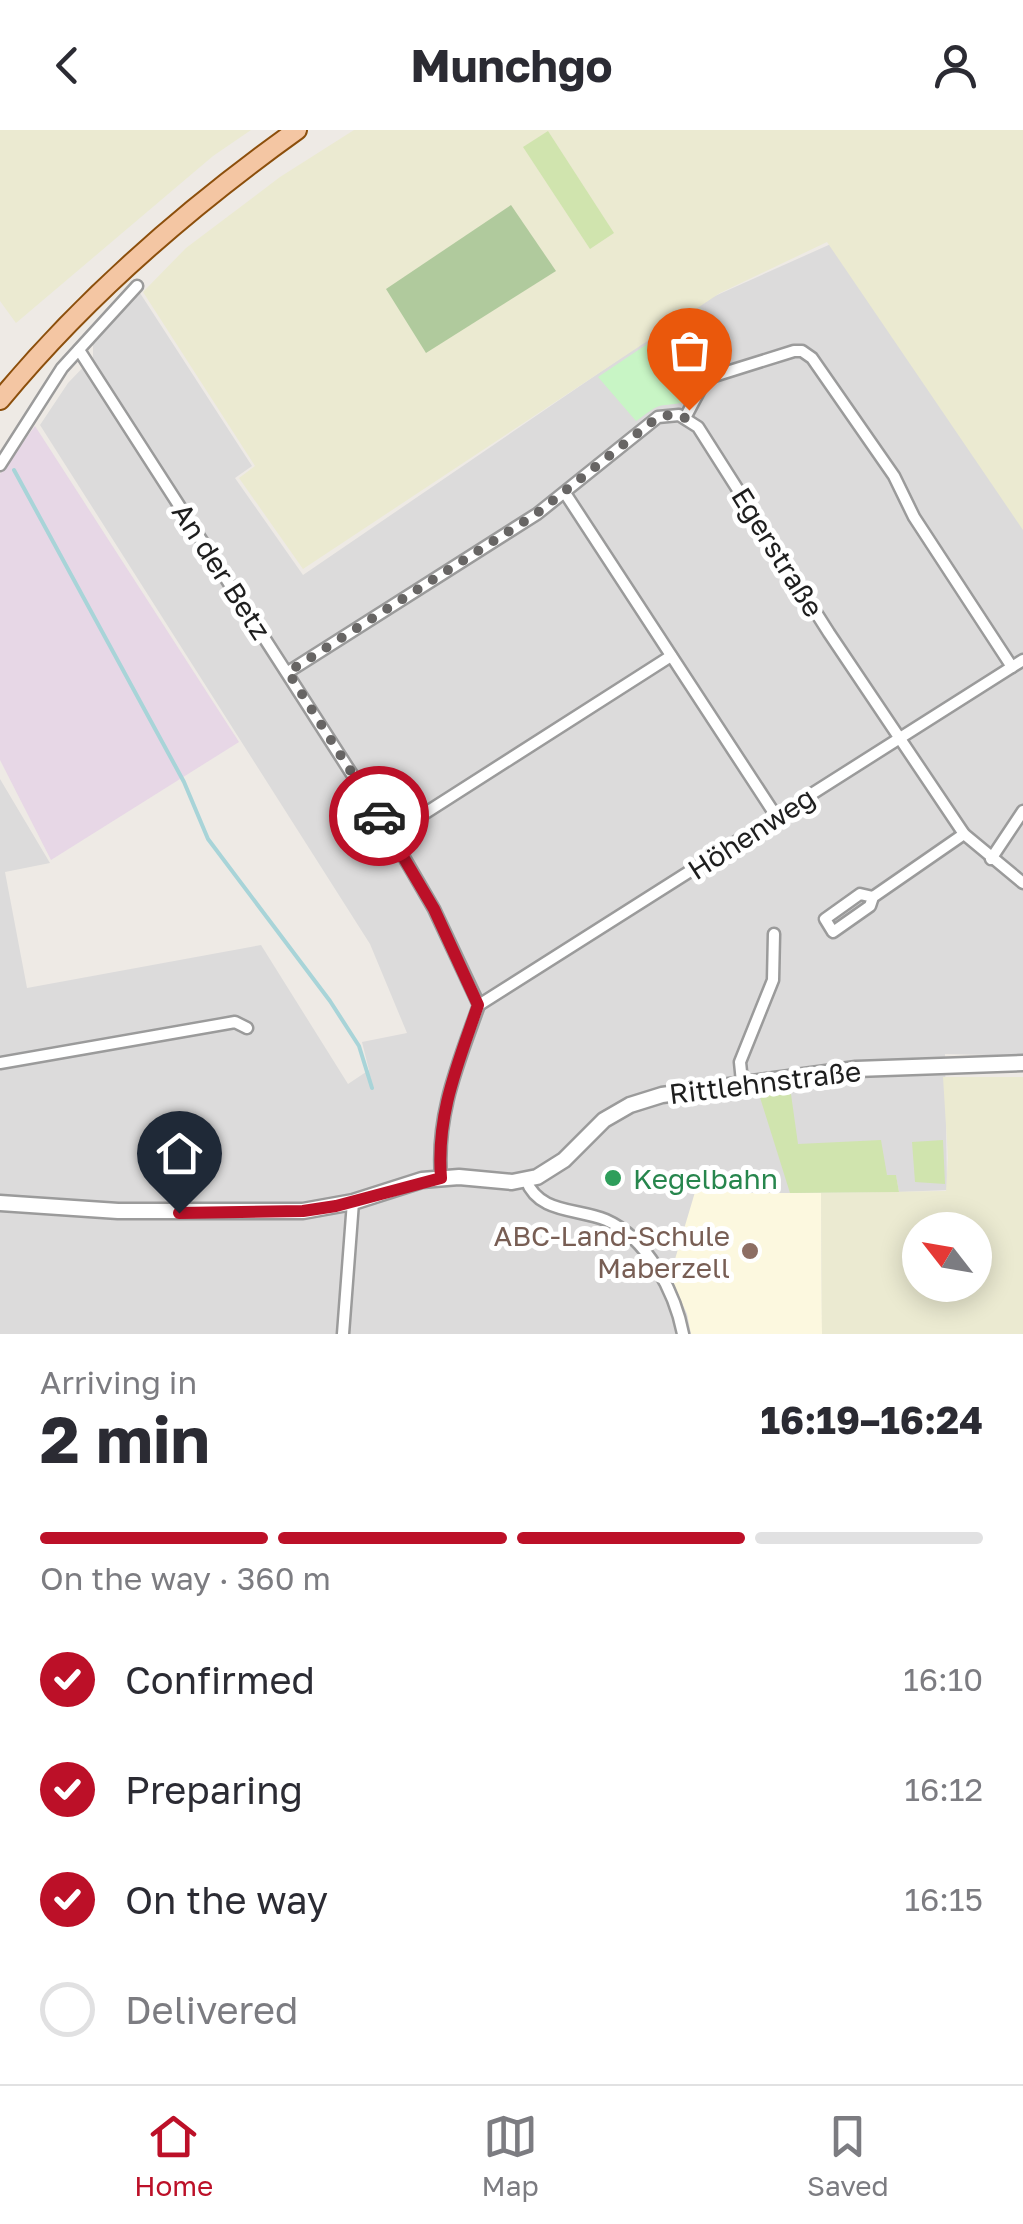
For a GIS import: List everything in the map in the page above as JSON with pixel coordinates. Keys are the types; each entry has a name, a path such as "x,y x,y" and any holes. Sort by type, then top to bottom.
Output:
{"main road":[{"path":"0,400 82,310 145,250 297,130"}],"street":[{"path":"0,464 50,384 137,286"},
{"name":"An der Betz","path":"78,350 391,834 434,909 478,1005"},
{"path":"288,672 565,493 658,417 676,414 685,418 694,398 714,376 794,351 812,358 894,476 914,516 1012,667"},
{"name":"Egerstraße","path":"685,418 698,427 964,834 1023,884"},
{"path":"565,493 776,816"},
{"path":"391,834 671,656"},
{"name":"Höhenweg","path":"478,1005 1023,660"},
{"path":"991,859 1023,812"},
{"path":"873,897 860,894 825,919 833,932 870,906 873,897 964,834"},
{"path":"742,1082 740,1062 773,980 774,934"},
{"path":"441,1178 438,1141 446,1103 478,1005"},
{"path":"0,1064 235,1022 247,1028"},
{"name":"Rittlehnstraße","path":"526,1180 554,1168 596,1126 630,1106 662,1095 742,1082 921,1064 1023,1063"},
{"path":"0,1203 118,1211 272,1213 352,1202 441,1178 526,1180 542,1202 594,1216 630,1236 668,1288 682,1334"},
{"path":"343,1334 352,1202"}],"shaded area":[{"path":"833,243 1023,509 1023,1056 945,1054 947,1190 899,1192 896,1176 887,1175 836,1144 798,1144 790,1192 821,1193 822,1334 0,1334 0,779 50,863 5,872 27,988 261,945 348,1084 369,1070 362,1042 407,1033 370,944 40,425 68,383 93,357 93,341 140,293 252,466 235,478 303,575 706,300"},
{"path":"35,426 239,742 51,860 0,760 0,474"},
{"name":"ABC-Land-Schule Maberzell","path":"698,1182 745,1193 821,1193 822,1334 691,1334 687,1314 670,1276"}],"green space":[{"path":"0,130 251,130 213,156 16,323 0,301"},
{"path":"354,130 1023,130 1023,530 827,242 720,293 303,569 239,478 255,466 143,292 186,248 280,177"},
{"path":"548,131 614,233 590,249 523,147"},
{"path":"511,205 556,271 426,353 386,289"},
{"path":"701,308 707,373 694,379 696,383 688,399 657,407 636,421 598,377"},
{"path":"943,1077 1023,1077 1023,1334 822,1334 821,1193 946,1191"},
{"path":"790,1087 798,1144 881,1140 887,1175 896,1175 899,1192 790,1193 758,1091"},
{"path":"943,1140 945,1184 915,1182 912,1142"}],"waterway":[{"path":"14,470 184,782 208,839 330,1001 359,1046 372,1088"}],"way so far":[{"path":"379,816 288,672 536,514 658,417 676,414 685,418 689,410"}],"place":[{"name":"Kegelbahn","path":"613,1178"},
{"name":"ABC-Land-Schule Maberzell","path":"750,1251"}],"route":[{"path":"179,1213 303,1211 441,1178 438,1141 449,1088 478,1005 434,909 379,816"}]}
